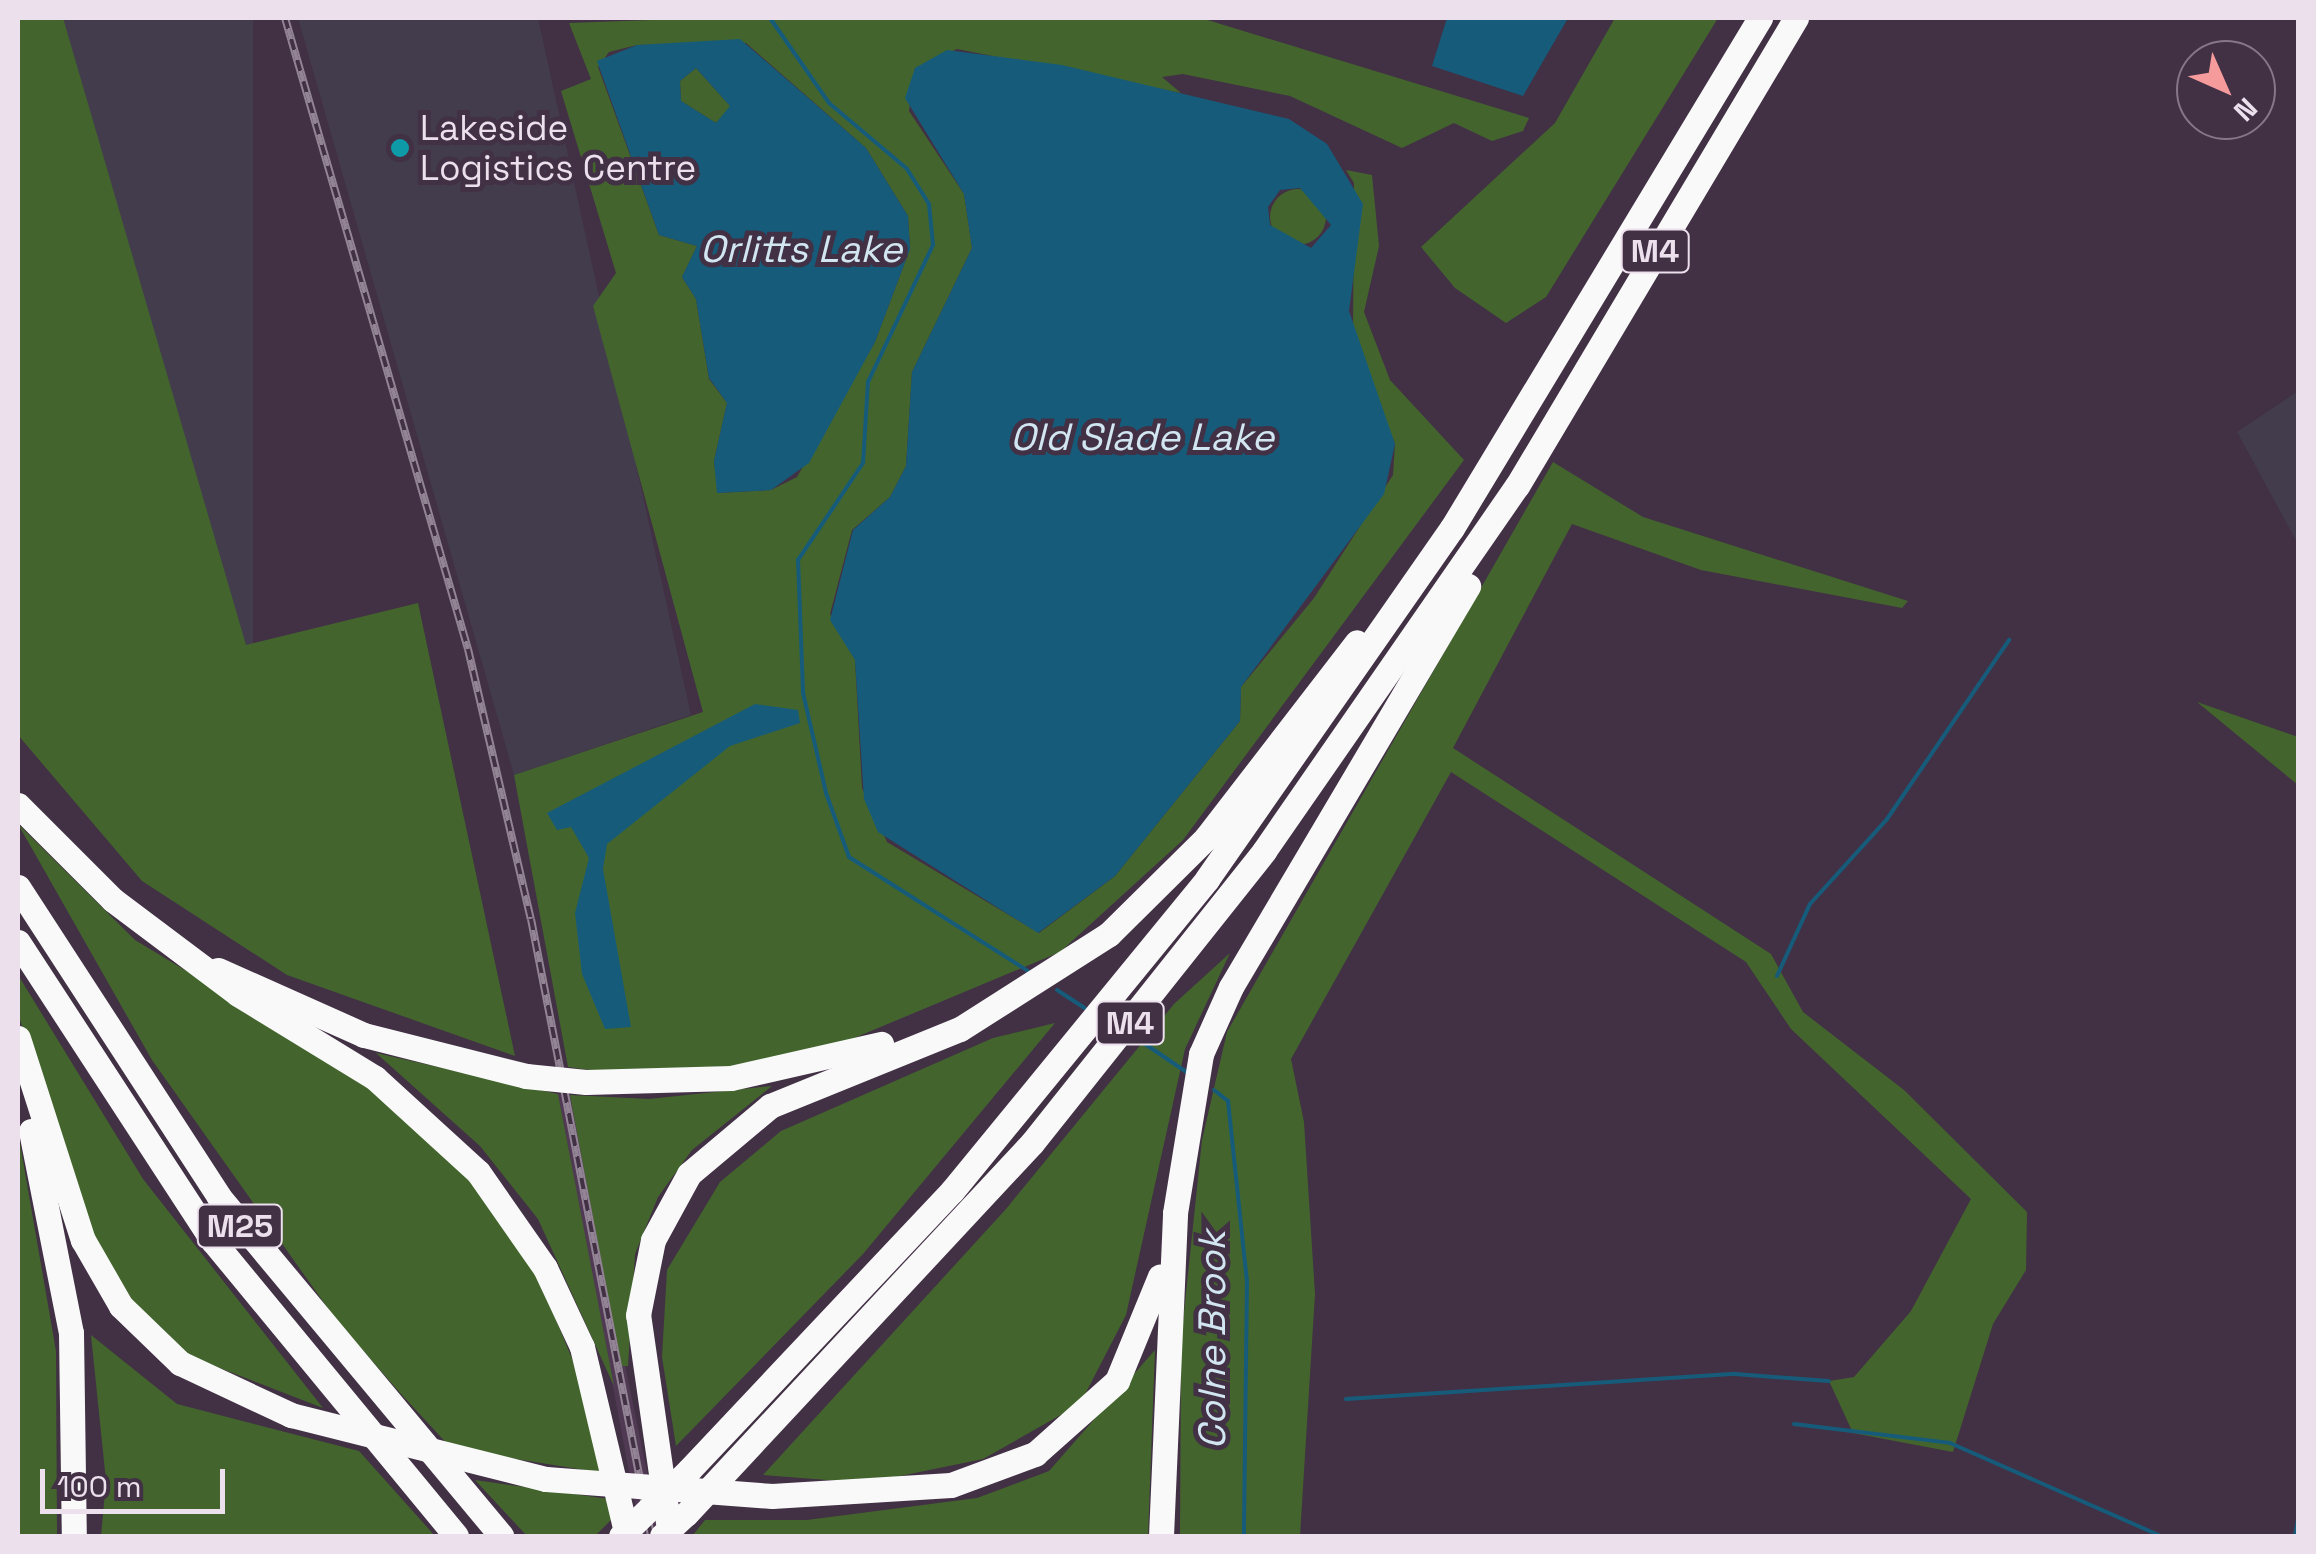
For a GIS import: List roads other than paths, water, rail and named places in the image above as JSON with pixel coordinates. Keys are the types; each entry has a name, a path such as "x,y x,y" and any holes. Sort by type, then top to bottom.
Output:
{"highway":[{"name":"M4","path":"624,1536 896,1254 1123,987 1340,696 1487,471 1760,18"},
{"name":"M4","path":"666,1536 920,1269 1093,1069 1312,787 1517,486 1796,18"},
{"path":"666,1536 638,1330 648,1256 673,1199 709,1151 753,1116 994,1009 1110,934 1182,866 1487,471"},
{"path":"1161,1536 1175,1213 1186,1118 1215,1020 1517,486"},
{"path":"18,805 113,900 417,1112 511,1213 582,1347 624,1536"},
{"name":"M25","path":"18,887 219,1197 500,1536"},
{"name":"M25","path":"18,942 213,1240 456,1536"},
{"path":"208,968 400,1048 526,1076 586,1082 760,1073 994,1009"},
{"path":"18,1038 78,1229 121,1306 180,1362 291,1415 546,1479 772,1496 965,1482 1060,1438 1134,1353 1175,1213"},
{"path":"18,1079 71,1333 74,1536"}],"water":[{"path":"1447,18 1568,18 1523,96 1432,66"},
{"name":"Orlitts Lake","path":"740,39 866,148 908,216 910,249 875,342 809,463 771,490 717,493 714,461 727,403 709,378 696,299 682,277 697,246 659,235 597,61 637,45","holes":["696,68 730,106 716,123 681,101 680,81"]},
{"name":"Old Slade Lake","path":"947,50 1062,65 1289,119 1327,144 1363,204 1349,311 1395,444 1384,494 1241,687 1240,721 1115,876 1038,933 878,832 864,799 855,660 830,620 853,530 890,497 906,466 912,372 972,248 964,194 905,98 915,68","holes":["1300,188 1331,225 1311,248 1270,225 1268,207 1280,190"]},
{"path":"755,704 798,710 800,723 730,746 607,844 603,869 631,1027 605,1029 582,974 575,913 589,858 571,827 557,830 547,813"}],"waterway":[{"name":"Colne Brook","path":"770,18 829,103 907,169 929,204 933,245 868,382 863,463 798,560 803,693 826,793 849,857 1028,971"},
{"path":"1777,976 1810,904 1887,819 2009,640"},
{"name":"Colne Brook","path":"1057,990 1085,1008"},
{"name":"Colne Brook","path":"1142,1042 1188,1073"},
{"name":"Colne Brook","path":"1214,1090 1228,1101 1247,1281 1244,1536"},
{"path":"1346,1399 1735,1374 1829,1381"},
{"path":"1794,1424 1950,1443 2161,1536"},
{"path":"2295,1536 2298,1519"}],"railway":[{"path":"285,18 468,649 531,919 651,1536"}],"place":[{"name":"Lakeside Logistics Centre","path":"400,148"}]}
